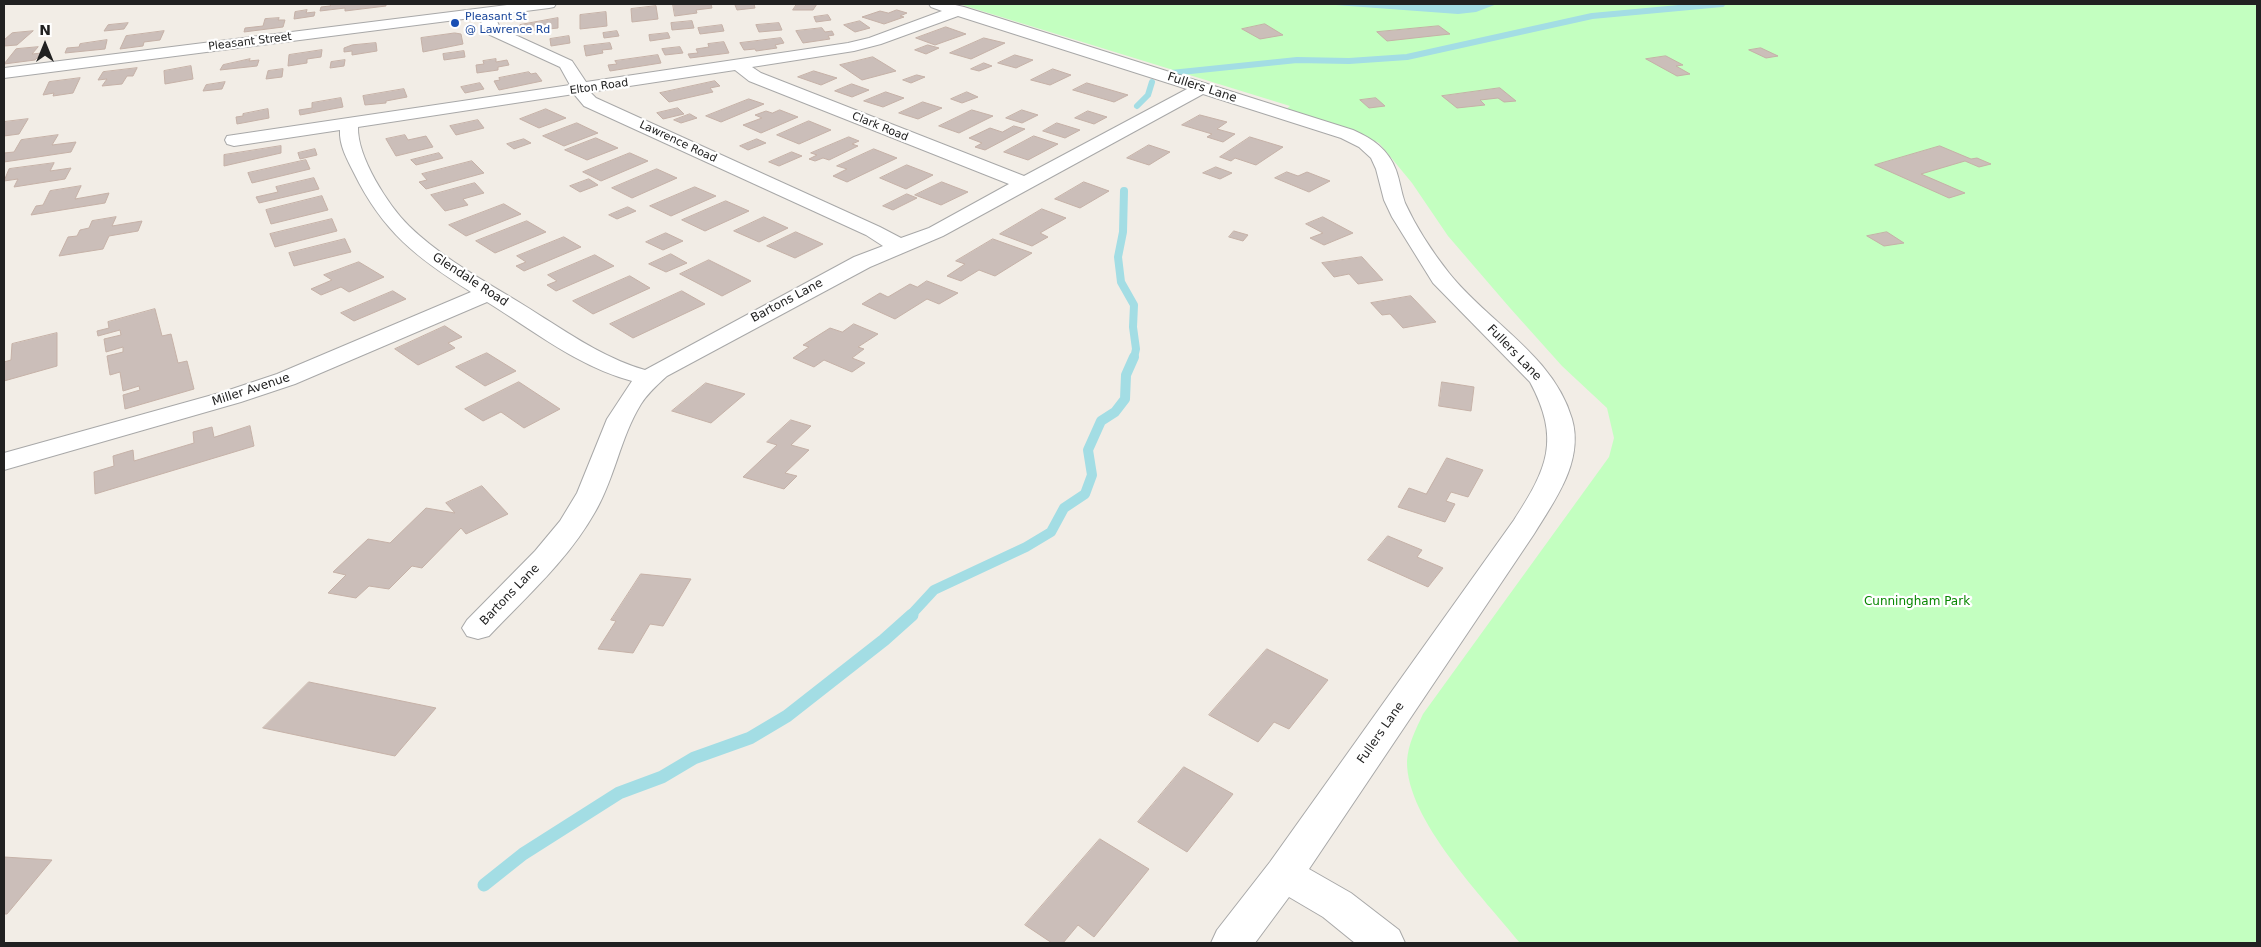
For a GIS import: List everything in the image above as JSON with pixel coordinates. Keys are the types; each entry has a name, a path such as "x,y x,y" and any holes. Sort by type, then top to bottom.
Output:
{"street":[{"name":"Pleasant Street","path":"4,73 487,8 549,4"},
{"name":"Fullers Lane","path":"936,4 1358,138 1373,149 1386,169 1397,208 1422,252 1453,292 1540,379 1557,408 1562,432 1559,458 1554,473 1524,527 1284,874 1231,943"},
{"name":"Lawrence Road","path":"487,8 490,25 494,31 566,64 575,73 584,98 590,102 874,232 899,246"},
{"name":"Elton Road","path":"234,140 580,90 867,44 959,10"},
{"name":"Clark Road","path":"740,65 746,72 755,77 1023,183"},
{"name":"Bartons Lane","path":"478,628 554,548 570,528 591,493 622,413 633,394 648,378 668,364 862,262 936,232 1023,183 1201,88"},
{"name":"Glendale Road","path":"349,124 351,147 390,218 401,230 427,252 489,293 601,362 623,372 648,378"},
{"name":"Miller Avenue","path":"4,462 218,401 286,379 489,293"},
{"path":"1284,874 1337,906 1385,943"}],"green space":[{"name":"Cunningham Park","path":"959,4 2257,4 2257,943 1520,943 1468,881 1433,833 1419,808 1410,784 1407,761 1413,737 1423,714 1609,457 1614,438 1607,408 1562,366 1448,236 1412,183 1379,143 1351,130 1284,111 1290,106"}],"water":[{"path":"1322,4 1497,4 1476,12 1458,14"}],"building":[{"path":"331,4 386,4 386,6 345,11 345,8 320,11 321,7 330,6"},
{"path":"673,4 711,4 712,8 696,10 697,13 675,16"},
{"path":"754,4 755,8 737,10 735,5"},
{"path":"797,4 817,4 813,10 793,10"},
{"path":"656,6 658,19 632,22 631,9"},
{"path":"307,10 306,13 315,12 314,16 294,19 295,12"},
{"path":"897,10 907,13 900,16 904,17 884,24 862,17 880,11 888,13"},
{"path":"606,12 607,26 580,29 580,15"},
{"path":"828,15 831,20 816,22 814,17"},
{"path":"279,18 278,20 285,20 283,27 244,32 245,28 263,26 265,19"},
{"path":"558,18 558,28 531,31 531,29 520,30 520,25"},
{"path":"692,21 694,28 672,30 671,23"},
{"path":"860,21 870,28 855,32 844,25"},
{"path":"128,23 124,29 104,31 108,25"},
{"path":"779,23 782,30 759,32 756,25"},
{"path":"1265,24 1283,35 1260,39 1242,29"},
{"path":"722,25 724,31 700,34 698,28"},
{"path":"1439,26 1450,34 1387,41 1377,32"},
{"path":"946,27 966,34 935,45 916,38"},
{"path":"822,28 825,32 832,31 834,35 828,36 830,39 803,43 796,31"},
{"path":"33,31 17,45 4,46 4,40 12,33"},
{"path":"164,31 160,40 144,42 143,46 120,49 126,36"},
{"path":"617,31 619,36 604,38 603,33"},
{"path":"455,33 461,34 463,44 423,52 421,38"},
{"path":"668,33 670,38 650,41 649,35"},
{"path":"569,36 570,43 551,46 550,39"},
{"path":"781,38 784,43 775,45 777,48 756,51 755,49 744,50 740,43"},
{"path":"984,38 1005,43 971,59 950,53"},
{"path":"107,40 105,49 65,53 67,48"},
{"path":"724,42 729,53 690,58 688,54 698,53 696,49 709,47 708,44"},
{"path":"376,43 377,51 352,55 352,51 344,52 344,48 352,45"},
{"path":"610,43 612,49 602,50 603,53 586,56 584,46"},
{"path":"928,45 939,48 926,54 915,50"},
{"path":"38,47 32,54 42,53 35,60 4,64 16,49"},
{"path":"680,47 683,53 665,55 662,49"},
{"path":"1761,48 1778,56 1766,58 1749,50"},
{"path":"322,50 321,57 307,59 307,63 288,66 289,55"},
{"path":"464,51 465,57 444,60 443,54"},
{"path":"658,55 661,63 610,71 608,65 617,64 615,61"},
{"path":"1015,55 1033,60 1016,68 998,63"},
{"path":"1666,56 1683,65 1676,66 1690,74 1677,76 1646,59"},
{"path":"873,57 896,71 862,80 840,65"},
{"path":"250,59 249,61 259,60 257,66 220,70 223,65"},
{"path":"496,59 496,62 507,60 509,65 498,67 498,70 477,73 476,65 484,64 483,61"},
{"path":"345,60 344,66 330,68 331,62"},
{"path":"984,63 992,66 979,71 971,69"},
{"path":"191,66 193,79 165,84 164,71"},
{"path":"137,68 133,76 127,76 122,84 102,86 107,79 98,80 103,72"},
{"path":"283,69 282,77 266,79 268,71"},
{"path":"1053,69 1071,75 1050,85 1031,80"},
{"path":"814,71 837,78 821,85 798,77"},
{"path":"529,72 531,74 536,73 542,81 499,90 494,81 500,80 499,78"},
{"path":"917,75 925,77 911,83 903,80"},
{"path":"80,78 73,93 53,96 54,93 43,95 49,82"},
{"path":"715,81 720,86 710,88 713,92 669,102 660,93"},
{"path":"225,82 222,89 203,91 206,85"},
{"path":"480,83 484,89 465,93 461,87"},
{"path":"1087,83 1128,95 1114,102 1073,90"},
{"path":"852,84 869,90 852,97 835,91"},
{"path":"1500,88 1516,101 1504,102 1498,98 1480,100 1485,105 1457,108 1442,96"},
{"path":"404,89 407,97 386,101 386,103 365,105 363,96"},
{"path":"886,92 904,98 883,107 864,101"},
{"path":"967,92 978,97 962,103 951,99"},
{"path":"341,98 343,107 300,115 299,110 312,108 312,103"},
{"path":"1376,98 1385,106 1369,108 1360,100"},
{"path":"749,99 764,104 721,122 706,116"},
{"path":"923,102 942,108 918,119 899,113"},
{"path":"678,108 684,114 663,119 657,113"},
{"path":"268,109 269,118 237,124 236,117"},
{"path":"546,109 566,118 539,128 520,119"},
{"path":"780,110 798,117 761,133 743,125 762,118 755,115 766,111 772,113"},
{"path":"972,110 993,116 959,133 939,126"},
{"path":"1022,110 1038,115 1022,123 1006,118"},
{"path":"1088,111 1107,117 1094,124 1075,118"},
{"path":"690,114 697,118 681,123 674,120"},
{"path":"1200,115 1227,122 1217,129 1235,134 1223,142 1207,137 1212,134 1182,125"},
{"path":"28,119 19,134 4,136 4,122"},
{"path":"478,120 484,128 456,135 450,126"},
{"path":"809,121 831,130 799,144 777,135"},
{"path":"577,123 598,133 564,146 543,136"},
{"path":"1057,123 1080,130 1065,138 1043,131"},
{"path":"1014,126 1025,129 985,150 975,147 982,143 969,138 990,128 1002,132"},
{"path":"58,135 52,145 76,142 71,152 4,162 4,153 14,152 21,140"},
{"path":"405,135 408,140 426,136 433,147 396,156 386,139"},
{"path":"1034,136 1058,144 1028,160 1004,152"},
{"path":"849,137 859,141 852,144 858,146 829,160 823,158 815,161 809,159 817,155 811,153"},
{"path":"1250,137 1283,147 1256,165 1235,158 1231,161 1220,157"},
{"path":"596,138 618,148 587,160 565,150"},
{"path":"524,139 531,143 514,149 507,144"},
{"path":"757,139 766,143 748,150 740,146"},
{"path":"1149,145 1170,152 1149,165 1127,158"},
{"path":"281,146 281,153 224,166 224,155"},
{"path":"1940,146 1971,159 1977,158 1991,164 1979,167 1965,161 1921,174 1965,193 1949,198 1875,165"},
{"path":"315,149 317,155 300,159 298,153"},
{"path":"874,149 897,158 847,182 833,176 847,169 837,166"},
{"path":"792,152 802,156 779,166 769,162"},
{"path":"439,153 443,158 416,165 411,160"},
{"path":"630,153 648,161 601,181 583,172"},
{"path":"306,160 310,169 252,183 248,173"},
{"path":"472,161 484,173 426,189 419,182 427,180 422,174"},
{"path":"54,163 50,171 71,168 65,179 14,187 18,179 4,181 9,169"},
{"path":"907,165 933,175 906,189 880,178"},
{"path":"1216,167 1232,173 1220,179 1203,173"},
{"path":"657,169 677,178 632,198 612,188"},
{"path":"1287,172 1298,176 1307,172 1330,181 1309,192 1275,178"},
{"path":"314,178 319,189 259,203 256,197 278,192 276,187"},
{"path":"589,179 598,185 580,192 570,186"},
{"path":"942,182 968,192 941,205 915,195"},
{"path":"1084,182 1109,191 1080,208 1055,199"},
{"path":"475,183 484,193 463,199 468,205 445,211 431,195"},
{"path":"81,186 75,199 109,193 105,203 31,215 36,206 43,205 50,191"},
{"path":"695,187 716,196 671,216 650,206"},
{"path":"907,194 917,198 893,210 883,206"},
{"path":"322,196 328,210 271,224 266,210"},
{"path":"726,201 749,211 705,231 682,220"},
{"path":"504,204 521,214 466,236 449,225"},
{"path":"628,207 636,211 617,219 609,215"},
{"path":"1042,209 1066,218 1040,233 1048,237 1032,246 1000,234"},
{"path":"116,217 112,226 142,221 138,231 109,236 103,249 59,256 68,237 77,236 80,230 89,228 92,221"},
{"path":"764,217 788,228 759,242 734,231"},
{"path":"1323,217 1353,233 1324,245 1310,238 1323,233 1306,224"},
{"path":"332,219 337,231 275,247 270,234"},
{"path":"527,221 546,232 495,253 476,241"},
{"path":"1234,231 1248,235 1243,241 1229,237"},
{"path":"796,232 823,244 795,258 767,246"},
{"path":"1887,232 1904,243 1884,246 1867,236"},
{"path":"666,233 683,241 663,250 646,242"},
{"path":"564,237 581,247 524,271 516,266 526,262 517,256"},
{"path":"345,239 351,252 294,266 289,253"},
{"path":"993,239 1032,253 995,276 979,270 961,281 947,276 965,264 956,261"},
{"path":"671,254 687,263 666,272 649,264"},
{"path":"595,255 614,266 556,291 547,285 557,281 548,275"},
{"path":"1362,257 1383,280 1358,284 1349,274 1334,277 1322,263"},
{"path":"709,260 751,281 722,296 680,274"},
{"path":"359,262 384,277 349,292 341,287 321,295 311,289 332,280 324,275"},
{"path":"630,276 650,288 593,314 573,301"},
{"path":"927,281 958,293 939,304 927,299 895,319 862,304 880,293 888,297 910,284 917,287"},
{"path":"393,291 406,299 354,321 341,313"},
{"path":"682,291 705,304 633,338 610,324"},
{"path":"1411,296 1436,322 1403,328 1390,314 1382,315 1371,303"},
{"path":"155,309 162,336 171,334 178,363 187,361 194,389 125,409 123,395 140,390 139,386 123,391 120,372 110,375 107,356 123,352 123,347 106,352 104,339 121,335 120,330 98,336 97,331 109,328 108,322"},
{"path":"854,324 878,334 858,347 864,349 852,358 865,363 852,372 824,360 814,367 793,358 809,347 803,345 830,328 842,332"},
{"path":"445,326 462,337 448,343 455,348 418,365 395,349"},
{"path":"57,333 57,366 4,381 4,362 11,360 12,344"},
{"path":"487,353 516,371 485,386 456,367"},
{"path":"519,382 560,409 524,428 501,412 483,421 465,409"},
{"path":"1442,382 1474,387 1471,411 1439,406"},
{"path":"706,383 745,394 711,423 672,411"},
{"path":"791,420 811,426 791,445 809,450 785,473 797,476 784,489 743,477 777,445 767,442"},
{"path":"250,426 254,446 95,494 94,472 114,466 113,456 133,450 134,461 194,443 193,432 212,427 214,437"},
{"path":"1447,458 1483,470 1468,497 1451,492 1446,501 1455,504 1445,522 1398,507 1409,488 1426,494"},
{"path":"482,486 508,514 466,534 461,528 422,568 412,566 389,589 369,586 356,598 328,593 346,575 333,572 368,539 390,543 426,508 455,513 446,503"},
{"path":"1388,536 1422,550 1417,557 1443,568 1428,587 1368,560"},
{"path":"641,574 691,579 663,626 650,624 633,653 598,649 616,621 611,620"},
{"path":"1267,649 1328,680 1289,729 1274,722 1258,742 1209,715"},
{"path":"309,682 436,708 395,756 263,728"},
{"path":"1184,767 1233,794 1187,852 1138,822"},
{"path":"1100,839 1149,869 1094,937 1078,925 1063,943 1052,943 1025,925"},
{"path":"4,857 52,860 7,914 4,914"}],"waterway":[{"path":"1171,73 1297,60 1349,61 1407,57 1592,16 1722,4"},
{"path":"1137,106 1148,95 1152,82"},
{"path":"1124,191 1123,232 1118,257 1121,282 1134,305 1133,327 1136,349 1134,358"},
{"path":"910,616 934,590 1026,547 1051,532 1064,508 1085,494 1092,475 1088,450 1101,421 1115,412 1125,399 1126,375 1134,357"},
{"path":"484,885 523,854 619,793 662,777 694,758 750,738 787,716 884,640 912,615"}],"place":[{"name":"Pleasant St @ Lawrence Rd","path":"455,23"}]}
